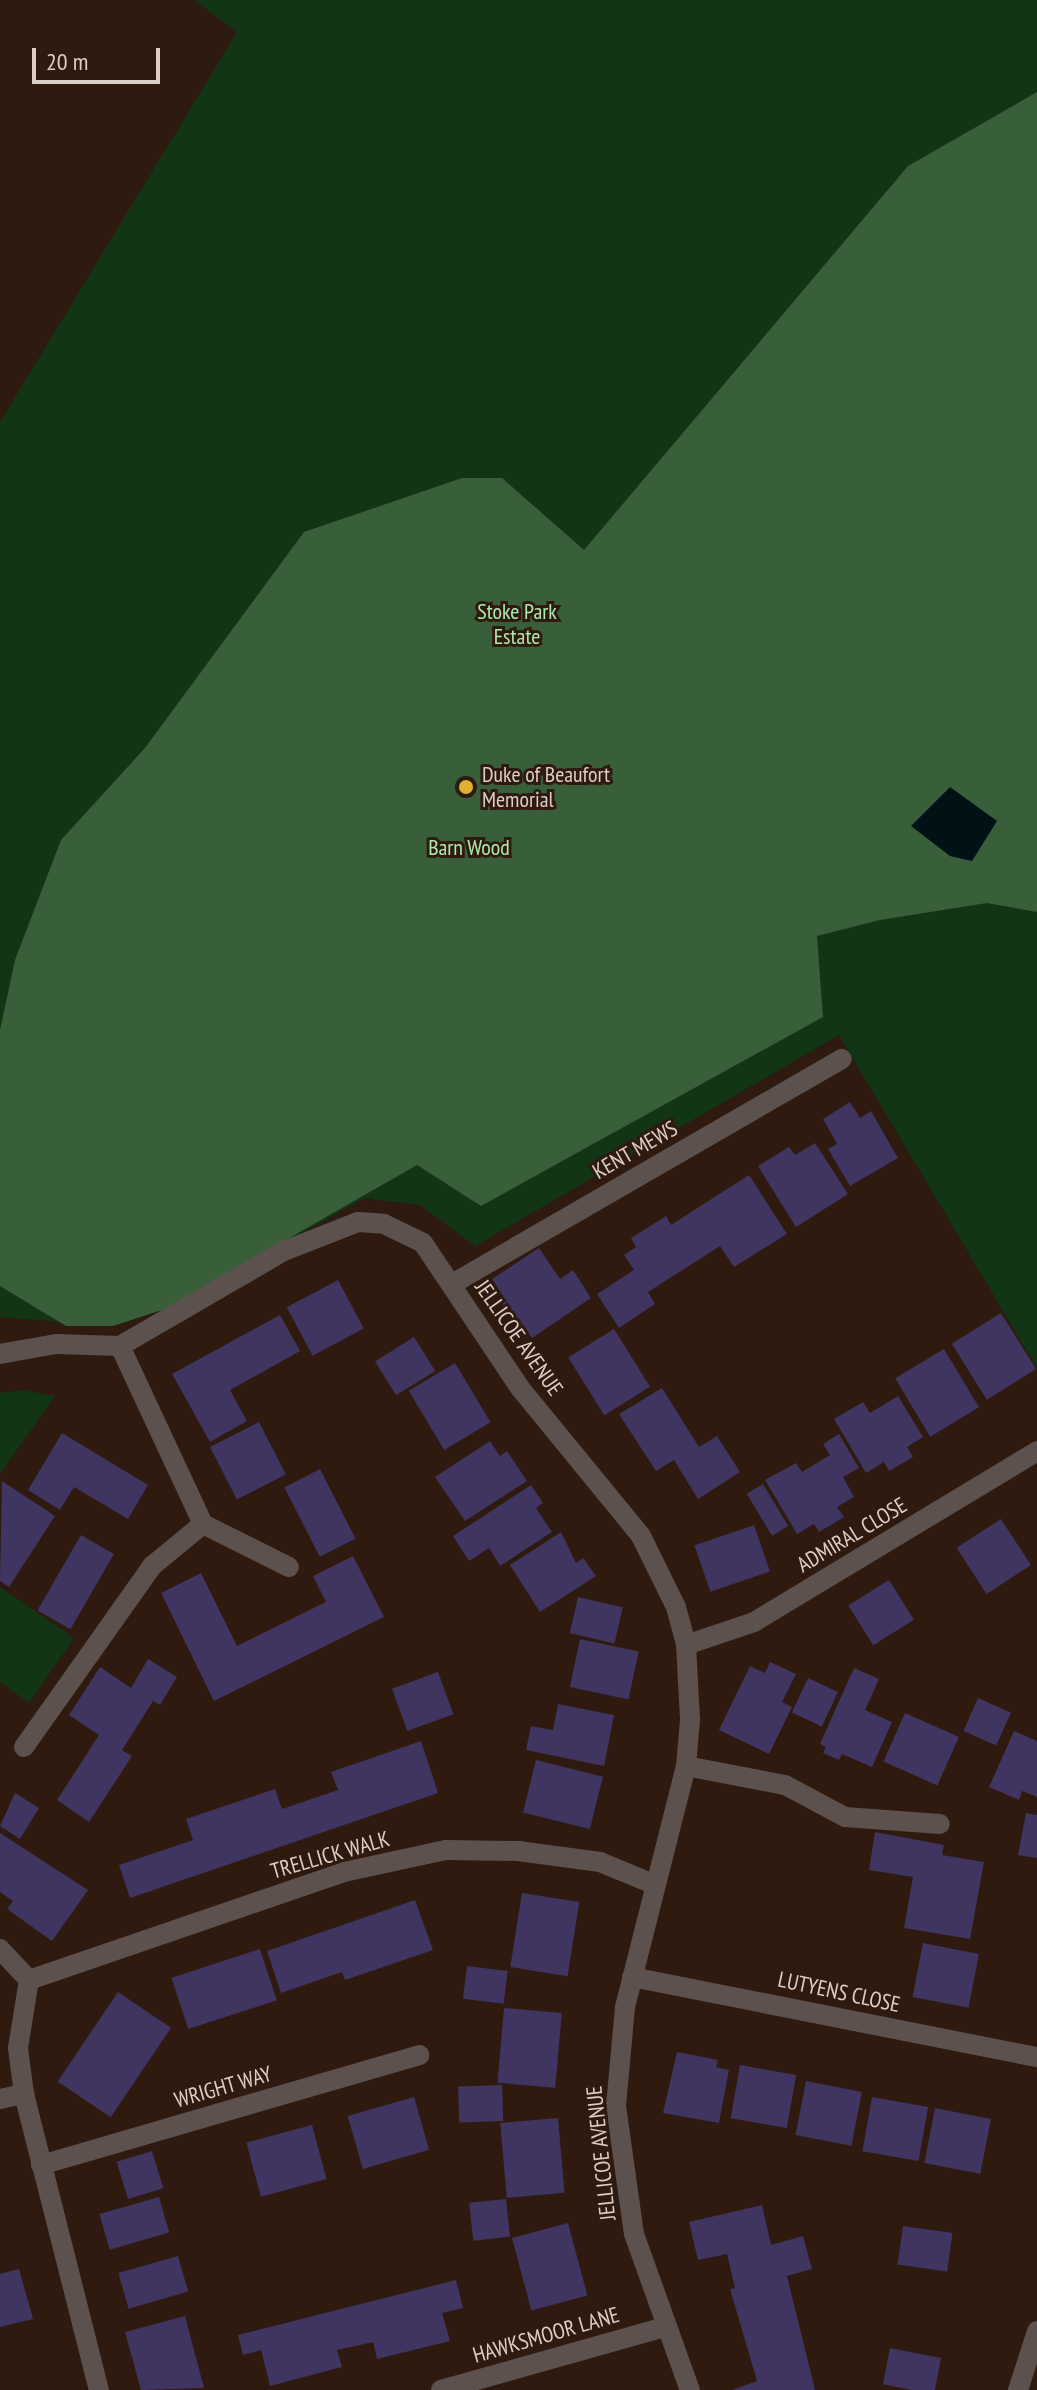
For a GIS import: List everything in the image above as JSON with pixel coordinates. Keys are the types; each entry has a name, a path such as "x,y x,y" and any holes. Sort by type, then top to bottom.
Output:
{"street":[{"name":"KENT MEWS","path":"452,1284 842,1059"},
{"name":"JELLICOE AVENUE","path":"120,1346 284,1251 358,1222 384,1224 423,1243 520,1388 641,1536 676,1607 686,1645 686,1766 653,1884 632,1977 619,2041 616,2106 634,2234 690,2390"},
{"path":"0,1354 56,1344 120,1346 203,1524 289,1567"},
{"name":"ADMIRAL CLOSE","path":"686,1645 754,1622 1037,1451"},
{"path":"24,1747 152,1566 203,1524"},
{"path":"686,1766 785,1785 845,1817 940,1824"},
{"name":"TRELLICK WALK","path":"29,1980 344,1872 419,1854 518,1851 600,1862 653,1884"},
{"path":"0,1949 29,1980 18,2048 24,2094 99,2390"},
{"name":"LUTYENS CLOSE","path":"632,1977 1037,2057"},
{"name":"WRIGHT WAY","path":"41,2165 419,2055"},
{"path":"0,2099 24,2094"},
{"name":"HAWKSMOOR LANE","path":"441,2390 665,2327"},
{"path":"1018,2390 1037,2331"}],"green space":[{"name":"Stoke Park Estate","path":"194,0 1037,0 1037,1368 839,1035 475,1246 420,1205 365,1198 165,1309 113,1326 0,1317 0,422 237,32"},
{"name":"Barn Wood","path":"1037,92 1037,912 987,903 880,920 817,936 823,1017 481,1206 417,1165 165,1309 113,1326 66,1326 0,1286 0,1030 15,960 61,840 145,748 304,532 462,478 502,478 584,550 908,166"},
{"path":"22,1390 55,1396 0,1474 0,1393"},
{"path":"0,1587 74,1638 29,1703 0,1682"}],"shaded area":[{"path":"950,787 997,821 972,861 950,856 911,826"}],"building":[{"path":"850,1102 860,1118 871,1111 898,1158 850,1186 828,1149 837,1144 823,1119"},
{"path":"815,1143 848,1194 796,1227 758,1166 789,1147 795,1155"},
{"path":"749,1175 787,1234 734,1267 720,1246 648,1292 655,1304 619,1328 597,1294 634,1270 624,1255 636,1247 631,1238 666,1216 671,1225"},
{"path":"539,1248 560,1279 573,1270 591,1298 532,1338 498,1299 503,1296 492,1279"},
{"path":"338,1280 364,1329 313,1356 287,1307"},
{"path":"1001,1313 1036,1369 987,1400 952,1344"},
{"path":"280,1315 300,1351 230,1390 247,1421 210,1442 172,1374"},
{"path":"614,1329 650,1387 604,1415 568,1358"},
{"path":"414,1337 435,1371 396,1395 375,1361"},
{"path":"944,1349 979,1407 930,1437 895,1378"},
{"path":"455,1363 491,1422 444,1450 409,1391"},
{"path":"662,1388 699,1447 717,1436 740,1472 698,1499 674,1460 656,1471 619,1414"},
{"path":"898,1396 923,1437 907,1447 913,1457 889,1471 884,1462 866,1473 834,1419 863,1402 870,1413"},
{"path":"259,1422 286,1475 237,1500 210,1447"},
{"path":"62,1433 148,1485 128,1519 74,1487 60,1510 28,1490"},
{"path":"839,1434 859,1468 843,1477 854,1497 837,1507 844,1517 819,1532 814,1524 797,1534 765,1480 796,1463 802,1472 830,1455 823,1444"},
{"path":"490,1441 500,1456 507,1451 527,1481 465,1521 435,1477"},
{"path":"320,1469 355,1538 320,1557 284,1487"},
{"path":"2,1481 55,1516 9,1587 0,1581"},
{"path":"763,1484 788,1526 772,1536 747,1494"},
{"path":"531,1485 543,1503 536,1508 552,1532 500,1566 489,1548 469,1561 453,1536"},
{"path":"1001,1519 1031,1565 987,1594 957,1548"},
{"path":"754,1525 770,1571 710,1592 694,1546"},
{"path":"561,1532 576,1563 583,1558 596,1576 540,1612 510,1565"},
{"path":"81,1535 114,1554 70,1629 38,1610"},
{"path":"353,1556 384,1617 214,1701 161,1593 201,1573 237,1646 326,1602 313,1576"},
{"path":"889,1580 914,1620 873,1645 848,1605"},
{"path":"578,1597 623,1607 614,1643 570,1633"},
{"path":"580,1639 639,1651 629,1699 570,1687"},
{"path":"148,1659 177,1677 160,1705 153,1701 122,1750 132,1756 89,1822 57,1800 99,1735 69,1715 100,1667 131,1688"},
{"path":"770,1662 796,1674 782,1702 792,1707 769,1754 719,1730 750,1666 765,1673"},
{"path":"854,1668 879,1679 865,1710 892,1722 872,1767 842,1754 839,1760 823,1753 826,1747 820,1744"},
{"path":"438,1672 453,1714 407,1731 392,1689"},
{"path":"808,1678 838,1692 822,1726 792,1712"},
{"path":"978,1698 1011,1713 996,1746 963,1731"},
{"path":"558,1704 614,1715 604,1766 526,1750 531,1726 553,1730"},
{"path":"905,1713 959,1737 937,1785 883,1761"},
{"path":"1014,1731 1037,1741 1037,1797 1022,1791 1019,1800 989,1787"},
{"path":"421,1741 438,1793 130,1898 119,1865 193,1840 186,1819 275,1789 282,1809 338,1790 331,1772"},
{"path":"536,1760 603,1777 590,1829 523,1812"},
{"path":"15,1793 39,1808 20,1839 0,1826"},
{"path":"1026,1813 1037,1815 1037,1858 1018,1855"},
{"path":"875,1832 944,1845 942,1855 984,1862 970,1939 904,1928 913,1877 869,1870"},
{"path":"0,1833 88,1890 52,1941 7,1909 13,1901 0,1892"},
{"path":"522,1893 579,1902 568,1976 510,1967"},
{"path":"415,1900 433,1950 345,1980 342,1972 281,1993 267,1951"},
{"path":"923,1943 979,1954 968,2008 913,1997"},
{"path":"260,1949 277,2000 188,2029 172,1978"},
{"path":"467,1966 508,1971 504,2004 463,1999"},
{"path":"118,1992 171,2028 111,2117 58,2082"},
{"path":"504,2008 562,2013 555,2088 497,2083"},
{"path":"677,2052 718,2060 716,2067 729,2070 719,2123 663,2113"},
{"path":"740,2065 796,2075 787,2128 731,2118"},
{"path":"806,2081 862,2092 851,2146 796,2135"},
{"path":"502,2085 503,2121 459,2123 458,2087"},
{"path":"414,2097 429,2150 363,2169 348,2116"},
{"path":"872,2097 928,2107 919,2161 862,2151"},
{"path":"935,2108 991,2119 980,2174 924,2163"},
{"path":"558,2118 565,2193 507,2198 500,2123"},
{"path":"312,2125 326,2179 261,2197 246,2143"},
{"path":"152,2151 163,2188 128,2199 117,2162"},
{"path":"159,2197 169,2233 110,2250 99,2214"},
{"path":"506,2199 510,2237 473,2241 469,2203"},
{"path":"762,2205 771,2245 803,2236 812,2269 787,2276 815,2390 732,2390 757,2381 730,2289 735,2288 727,2254 698,2260 689,2222"},
{"path":"568,2223 587,2295 531,2310 512,2238"},
{"path":"903,2226 953,2233 947,2272 898,2265"},
{"path":"178,2256 188,2292 129,2309 118,2273"},
{"path":"19,2269 33,2319 0,2327 0,2274"},
{"path":"456,2280 463,2308 442,2313 450,2341 377,2359 373,2342 337,2350 342,2367 270,2386 261,2350 243,2355 238,2335"},
{"path":"185,2316 204,2388 141,2390 125,2332"},
{"path":"890,2348 941,2358 935,2390 912,2390 883,2384"}],"place":[{"name":"Duke of Beaufort Memorial","path":"466,787"}]}
